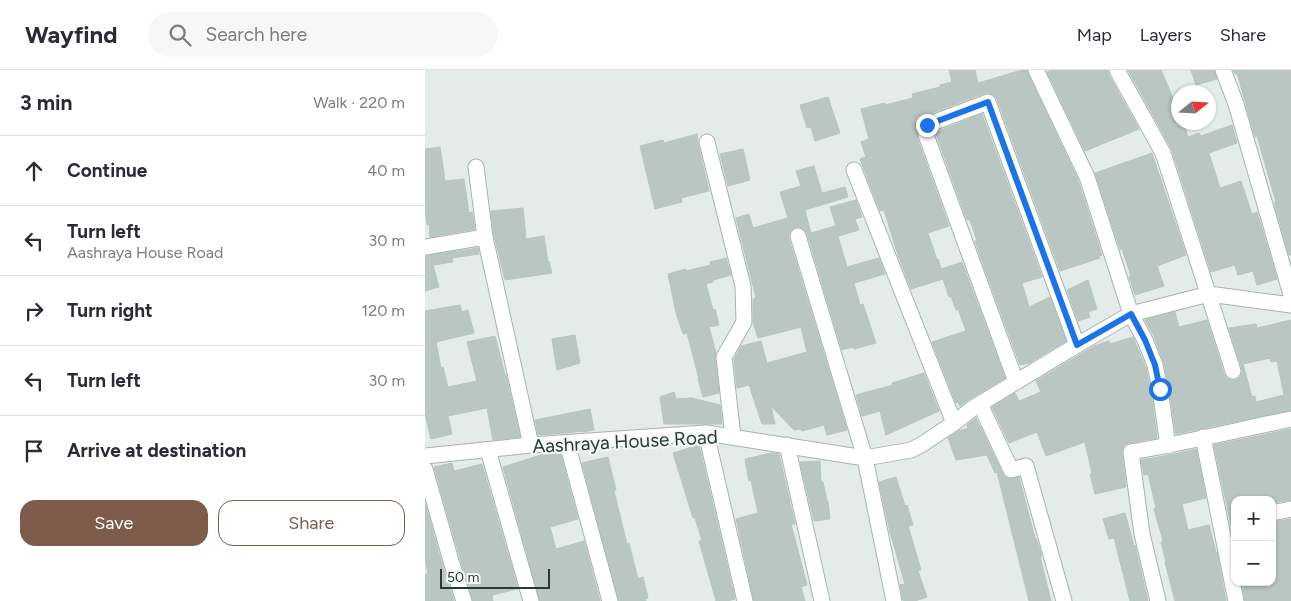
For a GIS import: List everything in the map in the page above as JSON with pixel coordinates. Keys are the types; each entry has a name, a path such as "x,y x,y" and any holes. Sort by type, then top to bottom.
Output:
{"street":[{"path":"1036,70 1087,177 1131,314 1145,340 1155,365 1168,446"},
{"path":"1117,70 1163,153 1233,372"},
{"path":"1223,70 1236,104 1291,295"},
{"path":"1016,382 926,135 927,125 988,102 1077,345"},
{"path":"707,142 743,286 744,322 724,357 733,437"},
{"path":"476,167 485,237 531,445"},
{"path":"854,170 954,423"},
{"path":"798,236 865,458 894,601"},
{"path":"425,245 485,237"},
{"name":"Aashraya House Road","path":"425,456 531,445 706,433 865,458 911,450 954,423 973,408 1131,314 1209,294 1291,305"},
{"path":"980,404 1011,470 1026,466 1064,601"},
{"path":"1158,601 1142,534 1131,452 1168,446 1291,419"},
{"path":"706,433 745,601"},
{"path":"1203,437 1236,601"},
{"path":"567,443 610,601"},
{"path":"787,445 822,601"},
{"path":"488,450 531,601"},
{"path":"425,468 464,601"},
{"path":"1276,512 1291,509"}],"building":[{"path":"949,70 975,70 978,83 1027,70 1078,180 1102,255 1099,256 1100,258 1060,271 994,95 985,93 920,119 917,138 949,226 928,233 941,269 962,262 1005,378 960,406 958,402 956,403 932,342 966,331 958,309 956,310 951,296 949,297 943,279 911,289 884,210 880,211 860,159 866,157 861,142 869,139 861,109 913,98 912,94 952,82"},
{"path":"1051,70 1108,70 1139,129 1085,151 1047,72"},
{"path":"1128,70 1161,70 1171,93 1171,130 1186,130 1188,137 1199,133 1201,136 1232,125 1237,143 1209,153 1220,188 1241,181 1252,214 1257,212 1277,279 1257,285 1253,271 1238,275 1235,265 1211,272 1172,150"},
{"path":"1191,70 1214,70 1217,79 1196,85"},
{"path":"1233,70 1291,70 1291,255 1289,255 1275,206 1276,202 1257,136 1255,137 1237,73 1235,74"},
{"path":"828,97 840,133 815,141 811,127 807,128 800,105"},
{"path":"982,114 1042,277 1022,283 1029,307 1050,297 1066,341 1029,363 1020,365 980,256 970,220 967,220 936,134 936,132"},
{"path":"697,134 709,191 681,198 682,202 655,209 640,146 663,140 664,143"},
{"path":"440,147 445,181 464,179 469,213 472,212 475,229 430,237 425,208 425,149"},
{"path":"743,149 750,180 728,186 720,154"},
{"path":"1152,153 1186,255 1157,266 1164,286 1135,295 1129,276 1131,276 1095,173"},
{"path":"814,166 822,193 845,187 848,197 805,210 811,233 835,226 847,267 879,258 885,274 854,283 860,305 863,304 876,343 842,350 807,233 800,227 795,227 789,233 789,239 847,430 827,435 824,425 802,431 801,429 794,430 771,406 775,424 762,424 749,385 737,388 734,359 741,346 761,341 767,363 807,352 801,327 758,338 753,322 753,299 756,298 736,218 749,214 753,228 788,218 780,192 801,186 796,171"},
{"path":"856,200 862,217 855,219 859,230 839,236 830,207"},
{"path":"523,208 526,239 544,236 548,262 552,273 505,280 494,235 491,211"},
{"path":"478,248 479,254 452,258 453,262 433,265 439,287 425,291 425,256"},
{"path":"726,258 731,275 706,284 719,325 709,327 716,353 719,393 703,397 687,333 683,334 676,313 668,274 711,265 710,262"},
{"path":"1088,280 1097,309 1088,312 1090,317 1078,321 1067,290"},
{"path":"460,305 462,312 468,310 474,333 436,342 441,368 443,367 448,387 477,381 467,342 495,336 520,437 493,440 487,408 448,416 452,434 431,439 425,414 425,311"},
{"path":"1175,312 1179,327 1207,320 1224,374 1227,378 1236,380 1240,377 1242,369 1229,328 1256,324 1257,328 1291,320 1291,410 1176,434 1164,363 1154,336 1145,320","holes":["1270,358 1271,362 1277,361 1284,395 1256,402 1255,396 1252,397 1243,364"]},
{"path":"575,335 580,363 557,370 552,339"},
{"path":"1133,337 1146,368 1157,438 1125,444 1122,453 1126,487 1095,494 1085,442 1046,456 1037,432 1009,443 992,407 1015,393 1019,401 1041,392 1036,381 1094,346 1109,341 1110,344"},
{"path":"924,373 939,411 886,435 880,411 862,416 856,395 893,385 892,383"},
{"path":"674,392 676,399 692,398 720,405 722,424 664,424 660,397"},
{"path":"590,409 594,430 538,435 535,420"},
{"path":"976,418 1003,474 1006,478 1010,479 1019,477 1035,538 1042,556 1040,556 1051,601 1029,601 997,472 995,473 987,455 956,460 948,438 968,428 967,425"},
{"path":"1291,429 1291,500 1276,502 1276,496 1231,496 1231,526 1214,445"},
{"path":"699,445 735,599 727,601 716,601 699,541 702,540 695,518 693,518 673,453"},
{"path":"1196,449 1206,498 1182,504 1188,530 1209,525 1217,552 1226,601 1175,601 1165,562 1161,542 1163,541 1154,509 1156,508 1148,474 1144,475 1141,460"},
{"path":"560,452 578,519 550,527 556,549 584,541 600,601 540,601 503,467 547,453"},
{"path":"771,453 779,454 795,524 791,524 807,585 801,587 805,601 754,601 736,519 758,513 745,459"},
{"path":"608,457 627,544 629,543 638,579 643,577 648,598 645,599 646,601 619,601 582,463"},
{"path":"820,461 821,482 823,482 828,501 830,519 814,521 800,462"},
{"path":"452,463 454,471 482,464 518,589 492,595 493,601 473,601 460,558 434,467"},
{"path":"896,477 913,525 908,526 921,570 918,571 927,597 915,601 904,601 903,599 900,585 905,584 890,532 879,482"},
{"path":"425,503 454,601 425,601 425,574 428,574 425,560"},
{"path":"1125,513 1135,545 1148,601 1130,601 1114,538 1109,539 1103,519"},
{"path":"1291,519 1291,601 1245,601 1243,586 1276,586 1276,521"}],"route":[{"path":"927,125 988,102 1077,345 1131,314 1145,340 1155,365 1160,389"}]}
